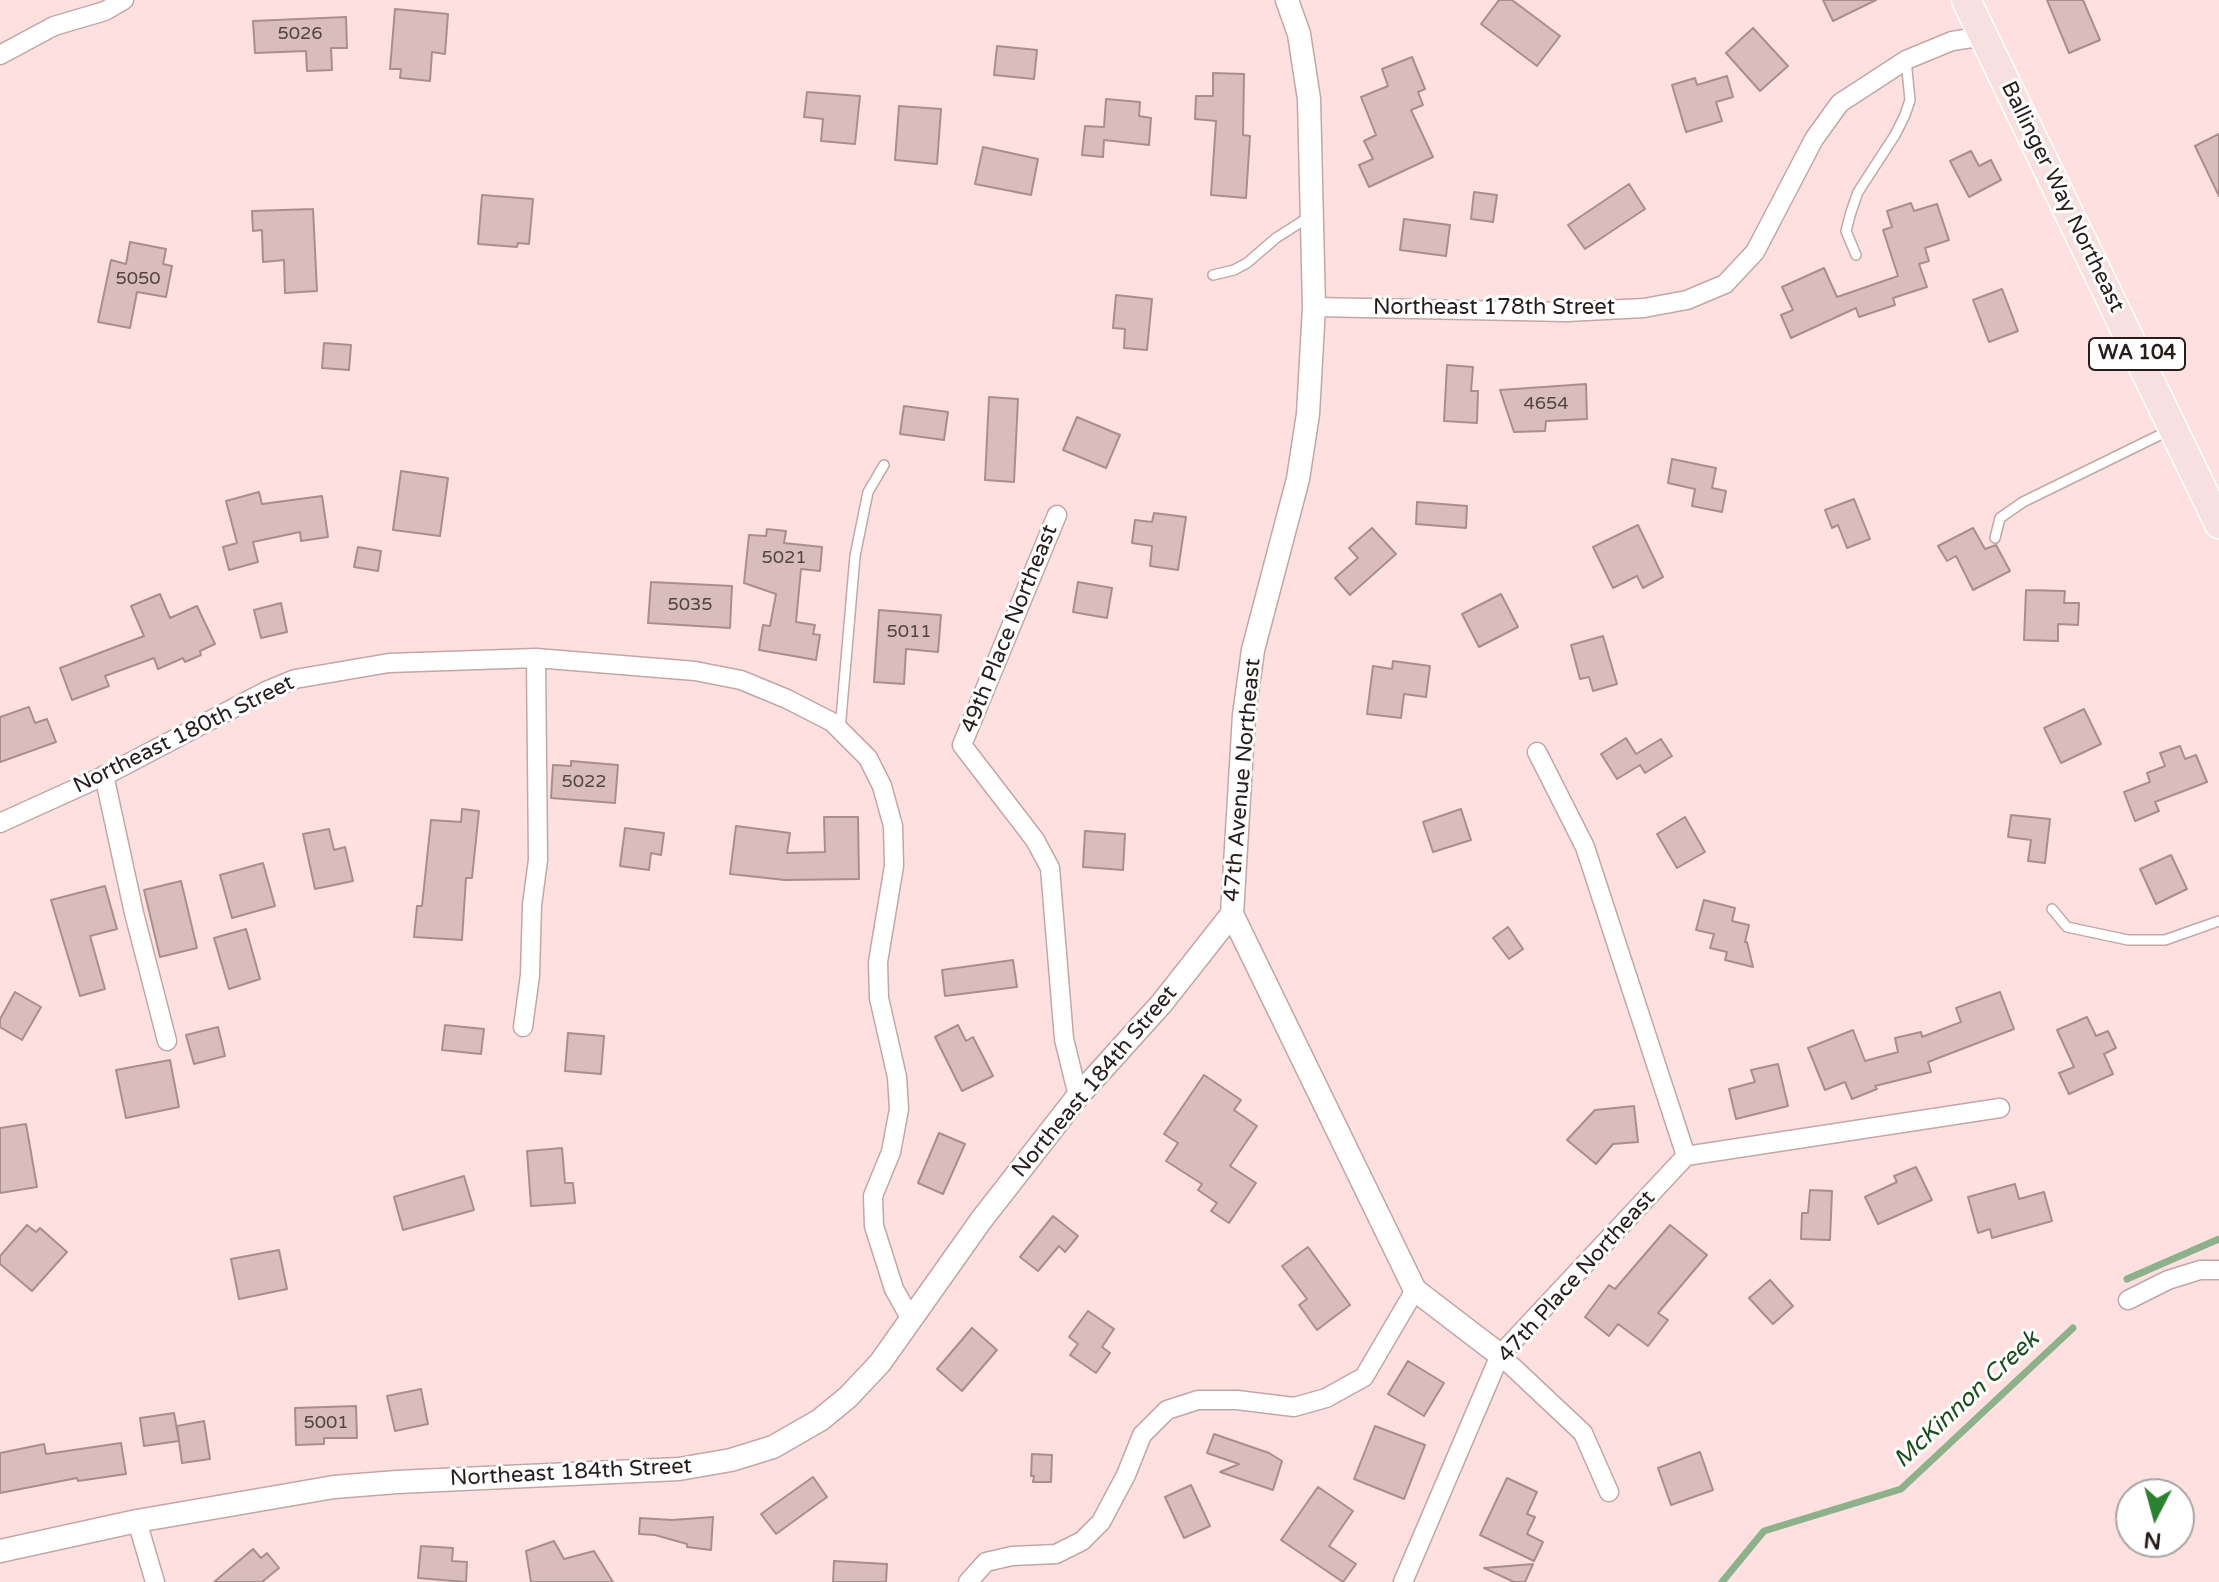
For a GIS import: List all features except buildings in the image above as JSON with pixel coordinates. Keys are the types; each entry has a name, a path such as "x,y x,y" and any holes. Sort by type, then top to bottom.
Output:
{"main road":[{"name":"Ballinger Way Northeast","path":"1966,0 2219,524"}],"street":[{"path":"0,55 54,26 105,11 124,0"},
{"name":"47th Avenue Northeast","path":"1287,0 1299,34 1309,99 1314,307 1308,414 1298,479 1253,650 1247,689 1232,914 1415,1290 1500,1355 1583,1433 1609,1492"},
{"name":"Northeast 178th Street","path":"1314,307 1567,312 1644,308 1687,300 1725,284 1755,252 1814,139 1840,103 1906,60 1952,41 1985,36"},
{"name":"49th Place Northeast","path":"1057,515 962,745 1035,840 1050,868 1064,1039 1078,1096"},
{"path":"523,1027 538,860 536,658"},
{"name":"Northeast 180th Street","path":"0,823 104,775 295,679 389,663 536,658 695,671 741,680 832,722 868,758 882,786 893,826 894,866 878,962 879,998 890,1040 899,1109 891,1152 873,1196 874,1226 894,1289 912,1321"},
{"path":"1537,752 1585,847 1686,1156 2000,1108"},
{"path":"104,775 134,913 167,1041"},
{"name":"Northeast 184th Street","path":"0,1551 137,1521 334,1487 679,1469 731,1460 773,1447 820,1420 848,1397 880,1363 982,1219 1078,1096 1162,1003 1232,914"},
{"name":"47th Place Northeast","path":"1403,1582 1500,1355 1686,1156"},
{"path":"2128,1300 2168,1280 2200,1270 2219,1270"},
{"path":"968,1582 986,1562 1012,1556 1056,1554 1082,1541 1101,1522 1126,1475 1142,1435 1167,1410 1198,1400 1237,1400 1294,1407 1326,1398 1364,1377 1415,1290"},
{"path":"137,1521 155,1582"}],"lane":[{"path":"1856,255 1846,231 1858,192 1895,135 1909,103 1906,60"},
{"path":"1213,275 1247,263 1276,238 1312,215"},
{"path":"1995,538 2000,518 2023,502 2173,429"},
{"path":"840,730 855,556 868,492 884,465"},
{"path":"2052,909 2067,927 2128,940 2165,940 2219,921"}],"waterway":[{"name":"McKinnon Creek","path":"2127,1279 2219,1239"},
{"name":"McKinnon Creek","path":"1722,1582 1764,1531 1901,1489 2073,1328"}]}
